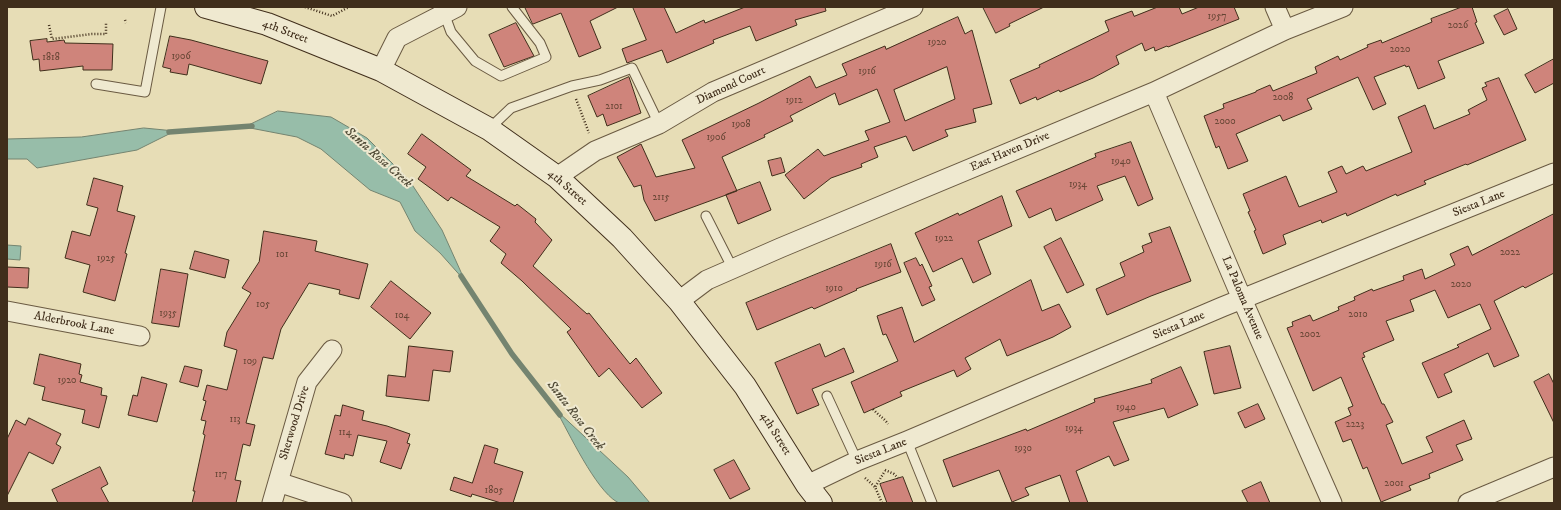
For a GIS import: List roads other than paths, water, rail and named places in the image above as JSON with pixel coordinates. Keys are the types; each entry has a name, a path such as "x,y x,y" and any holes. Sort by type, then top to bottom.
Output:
{"main road":[{"name":"4th Street","path":"206,7 267,24 381,70 489,129 557,177 622,238 679,301 745,386 807,485 821,503"}],"street":[{"name":"Diamond Court","path":"557,177 595,151 659,124 713,92 913,7"},
{"path":"1275,7 1285,30"},
{"name":"East Haven Drive","path":"679,301 707,280 1154,92 1285,30 1343,7"},
{"path":"381,70 397,38 451,10"},
{"name":"La Paloma Avenue","path":"1154,92 1242,299 1332,503"},
{"name":"Siesta Lane","path":"807,485 860,469 907,441 1242,299 1554,173"},
{"name":"Alderbrook Lane","path":"7,311 140,336"},
{"name":"Sherwood Drive","path":"272,503 307,382 332,350"},
{"path":"1468,503 1554,467"},
{"path":"278,482 342,503"}],"lane":[{"path":"96,84 145,92 161,7"},
{"path":"451,10 451,32 475,61 501,76 546,57 540,43 512,7"},
{"path":"489,129 511,108 572,86 600,80 632,68 659,124"},
{"path":"706,216 733,269"},
{"path":"827,396 860,469"},
{"path":"907,441 932,503"}],"water":[{"path":"278,111 331,117 367,138 409,180 442,230 465,281 440,253 415,231 400,202 370,190 321,149 297,137 245,127"},
{"path":"144,128 175,131 137,150 37,168 27,159 7,159 7,139 81,137"},
{"path":"7,245 21,246 20,260 7,259"},
{"path":"556,410 628,477 650,503 620,503 609,495 591,473"}],"waterway":[{"name":"Santa Rosa Creek","path":"169,132 252,126"},
{"name":"Santa Rosa Creek","path":"461,276 512,354 560,415"}]}
